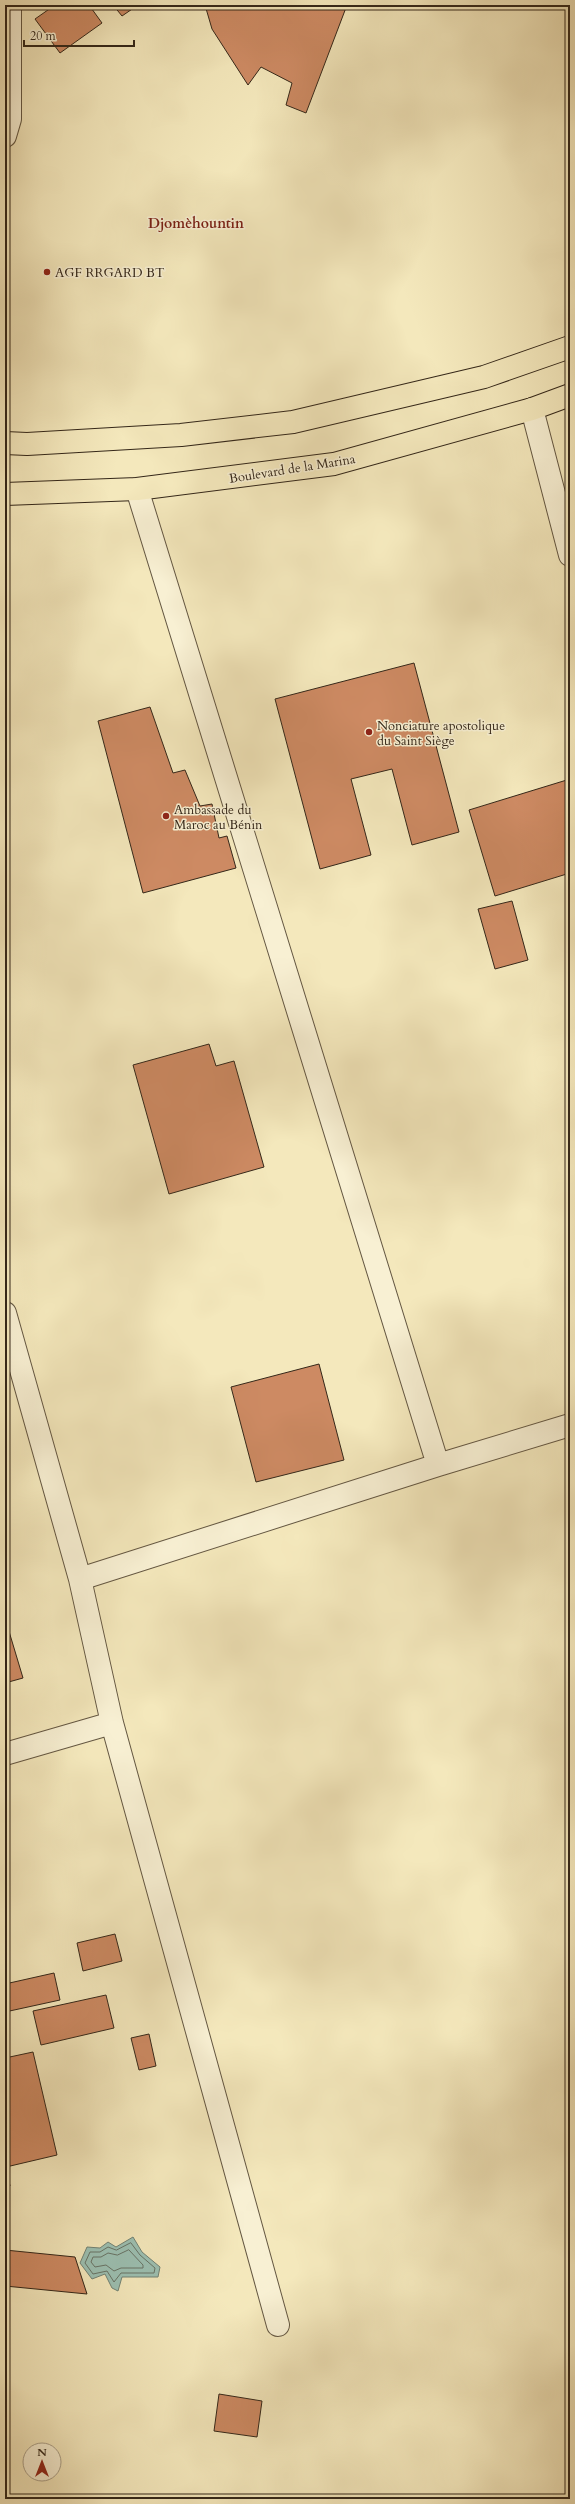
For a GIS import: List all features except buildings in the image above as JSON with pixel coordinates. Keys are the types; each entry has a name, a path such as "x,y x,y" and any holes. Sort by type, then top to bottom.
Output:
{"main road":[{"path":"5,443 26,444 181,435 293,422 484,376 570,347"},
{"name":"Boulevard de la Marina","path":"5,494 137,489 334,464 532,409 570,395"}],"street":[{"path":"5,136 10,119 8,74 10,5"},
{"path":"532,409 570,555"},
{"path":"137,489 438,1465"},
{"path":"5,1313 80,1579 112,1723 278,2325"},
{"path":"80,1579 438,1465 570,1425"},
{"path":"5,1754 112,1723"}],"water":[{"path":"133,2237 142,2252 160,2267 158,2277 122,2277 118,2291 112,2288 105,2274 92,2279 80,2263 87,2247 100,2248 108,2242 116,2247"}],"place":[{"name":"AGF RRGARD BT","path":"47,272"},
{"name":"Nonciature apostolique du Saint Siège","path":"369,732"},
{"name":"Ambassade du Maroc au Bénin","path":"166,816"}],"district":[{"name":"Djomèhountin","path":"196,223"}]}
